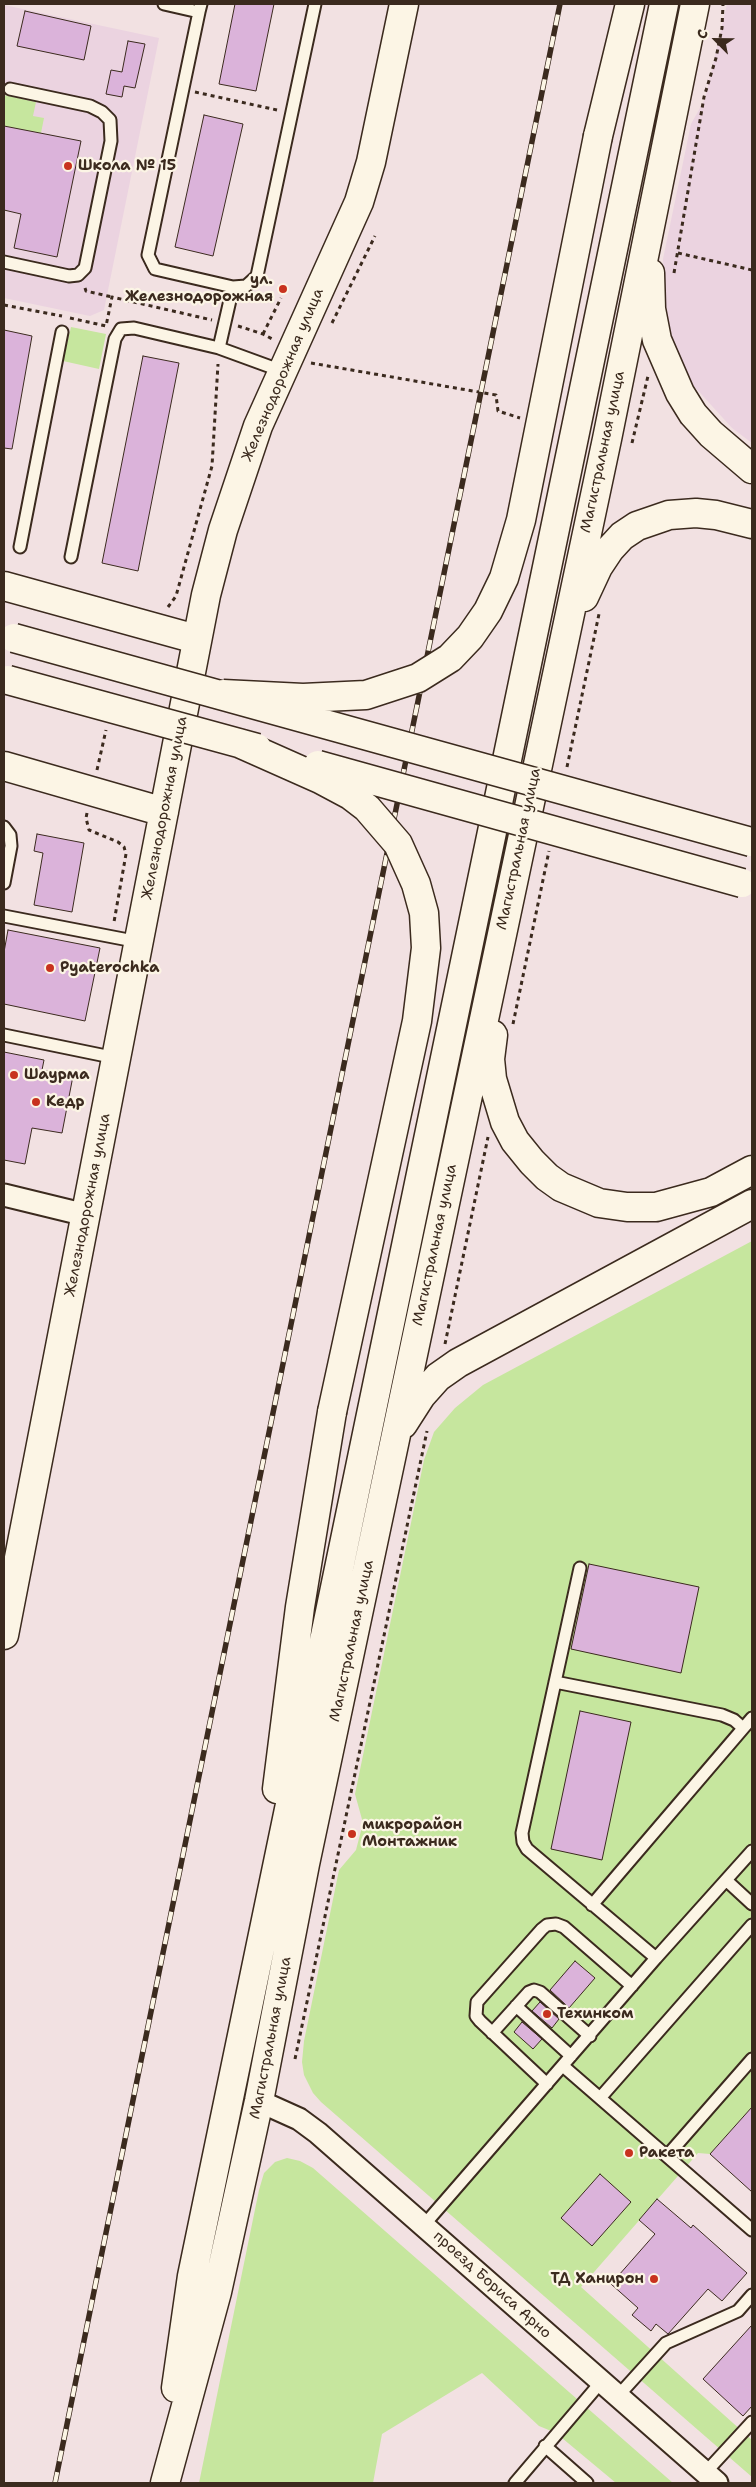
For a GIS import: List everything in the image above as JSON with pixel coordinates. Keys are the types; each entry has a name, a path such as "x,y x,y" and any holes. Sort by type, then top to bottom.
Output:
{"main road":[{"name":"Железнодорожная улица","path":"4,1635 10,1574 86,1215 116,1058 131,941 164,812 196,639 221,540 241,474 282,371 359,202 371,162 404,4"},
{"path":"223,694 339,698 366,695 392,688 418,678 450,658 470,637 479,624 504,578 521,520 598,136 630,4"},
{"name":"Магистральная улица","path":"164,2483 192,2276 664,4"},
{"name":"Магистральная улица","path":"164,2483 217,2292 259,2101 305,1864 539,752 607,439 656,189 695,4"},
{"path":"656,189 650,288 657,340 669,372 693,414 711,434 752,469"},
{"path":"539,752 563,687 579,612 586,589 610,549 622,536 637,526 669,515 696,513 716,515 752,524"},
{"path":"4,586 196,639"},
{"path":"9,636 752,842"},
{"path":"6,679 749,885"},
{"path":"239,743 320,779 350,795 367,808 398,844 416,884 424,913 426,948 417,1021 332,1412 300,1607 254,1981"},
{"path":"4,766 89,805 164,812"},
{"path":"516,863 509,944 490,1059 496,1096 505,1122 515,1141 546,1176 562,1187 599,1202 627,1207 656,1207 683,1201 711,1192 752,1170"},
{"path":"392,1451 406,1419 421,1396 438,1377 458,1363 752,1204"}],"street":[{"path":"4,1195 86,1215"},
{"name":"проезд Бориса Арно","path":"259,2101 299,2119 318,2133 711,2478"}],"lane":[{"path":"164,4 200,8 148,256 155,269 233,287 246,286 257,276 293,113 314,4"},
{"path":"4,262 69,276 78,275 87,261 111,141 110,120 102,112 90,106 10,89"},
{"path":"219,348 233,287"},
{"path":"71,557 115,339 121,328 134,328 219,348 282,371"},
{"path":"20,547 62,332"},
{"path":"4,827 10,835 11,846 4,882"},
{"path":"4,916 131,941"},
{"path":"4,1035 116,1058"},
{"path":"580,1568 522,1833 523,1842 526,1849 656,1958"},
{"path":"555,1682 722,1715 734,1720 743,1728"},
{"path":"592,1904 752,1718"},
{"path":"424,2225 656,1958 752,1851"},
{"path":"726,1880 752,1904"},
{"path":"547,2084 476,2016 476,2002 547,1925 556,1924 564,1927 632,1986"},
{"path":"600,2098 752,1925"},
{"path":"492,2033 529,1992 534,1990 540,1992 590,2036"},
{"path":"516,2006 572,2056"},
{"path":"667,2156 752,2059"},
{"path":"563,2066 752,2230"},
{"path":"618,2396 666,2343 738,2311 752,2296"},
{"path":"515,2483 601,2382"},
{"path":"711,2478 752,2422"},
{"path":"545,2446 588,2483"}],"path":[{"path":"183,90 293,113"},
{"path":"329,329 375,236"},
{"path":"678,253 752,270"},
{"path":"78,275 86,291 112,297"},
{"path":"263,334 281,298"},
{"path":"165,610 176,596 212,466 219,348"},
{"path":"316,355 312,363 319,365 496,395 498,411 524,419"},
{"path":"566,772 600,607"},
{"path":"107,726 89,805 89,830 124,847 126,854 113,922 131,941"},
{"path":"512,1025 549,850"},
{"path":"438,1377 488,1134"},
{"path":"295,2059 428,1426"}],"shaded area":[{"path":"727,4 752,4 752,443 732,428 692,384 672,338 664,297 663,259 691,124 705,99"},
{"name":"Школа № 15","path":"4,5 159,38 104,310 90,316 4,298"}],"green space":[{"path":"4,95 36,102 33,116 44,118 41,133 4,126"},
{"path":"71,327 106,334 99,369 63,361"},
{"path":"752,1241 752,2107 710,2154 698,2153 581,2287 752,2440 752,2477 321,2102 313,2093 304,2075 302,2062 304,2041 339,1870 356,1850 363,1823 355,1794 424,1460 434,1432 455,1408 483,1385"},
{"path":"287,2158 300,2161 313,2168 673,2483 616,2483 556,2433 539,2426 482,2373 382,2434 373,2483 199,2483 259,2190 264,2173 275,2162"}],"building":[{"path":"235,4 274,4 256,91 219,84"},
{"path":"25,11 91,26 84,60 17,46"},
{"path":"128,41 145,44 135,88 124,86 122,97 106,94 111,70 122,72"},
{"path":"204,115 243,124 213,256 175,247"},
{"path":"4,126 81,141 57,257 14,248 21,214 4,210"},
{"path":"4,330 32,336 12,449 4,448"},
{"path":"143,356 179,363 138,571 102,563"},
{"path":"37,834 84,843 72,912 34,905 43,853 34,851"},
{"name":"Pyaterochka","path":"8,930 100,948 85,1021 4,1004 4,952"},
{"name":"Кедр","path":"4,1052 44,1060 42,1070 73,1076 62,1133 32,1128 25,1164 4,1160"},
{"path":"589,1564 699,1587 681,1673 571,1649"},
{"path":"580,1711 631,1722 602,1860 551,1849"},
{"path":"575,1961 595,1978 569,2008 550,1990"},
{"path":"540,2002 559,2019 552,2028 532,2011"},
{"path":"522,2022 542,2039 533,2049 514,2032"},
{"path":"752,2107 752,2192 710,2154"},
{"path":"600,2174 631,2202 592,2246 561,2218"},
{"path":"657,2199 691,2228 693,2225 747,2273 722,2301 708,2289 668,2334 656,2324 651,2331 632,2315 638,2308 611,2284 655,2234 639,2220"},
{"path":"752,2325 752,2406 743,2416 703,2379"}],"railway":[{"path":"55,2483 560,4"}],"place":[{"name":"Школа № 15","path":"68,166"},
{"name":"ул. Железнодорожная","path":"283,289"},
{"name":"Pyaterochka","path":"50,968"},
{"name":"Шаурма","path":"14,1075"},
{"name":"Кедр","path":"36,1102"},
{"name":"микрорайон Монтажник","path":"352,1834"},
{"name":"Техинком","path":"547,2014"},
{"name":"Ракета","path":"629,2153"},
{"name":"ТД Ханирон","path":"654,2279"}]}
